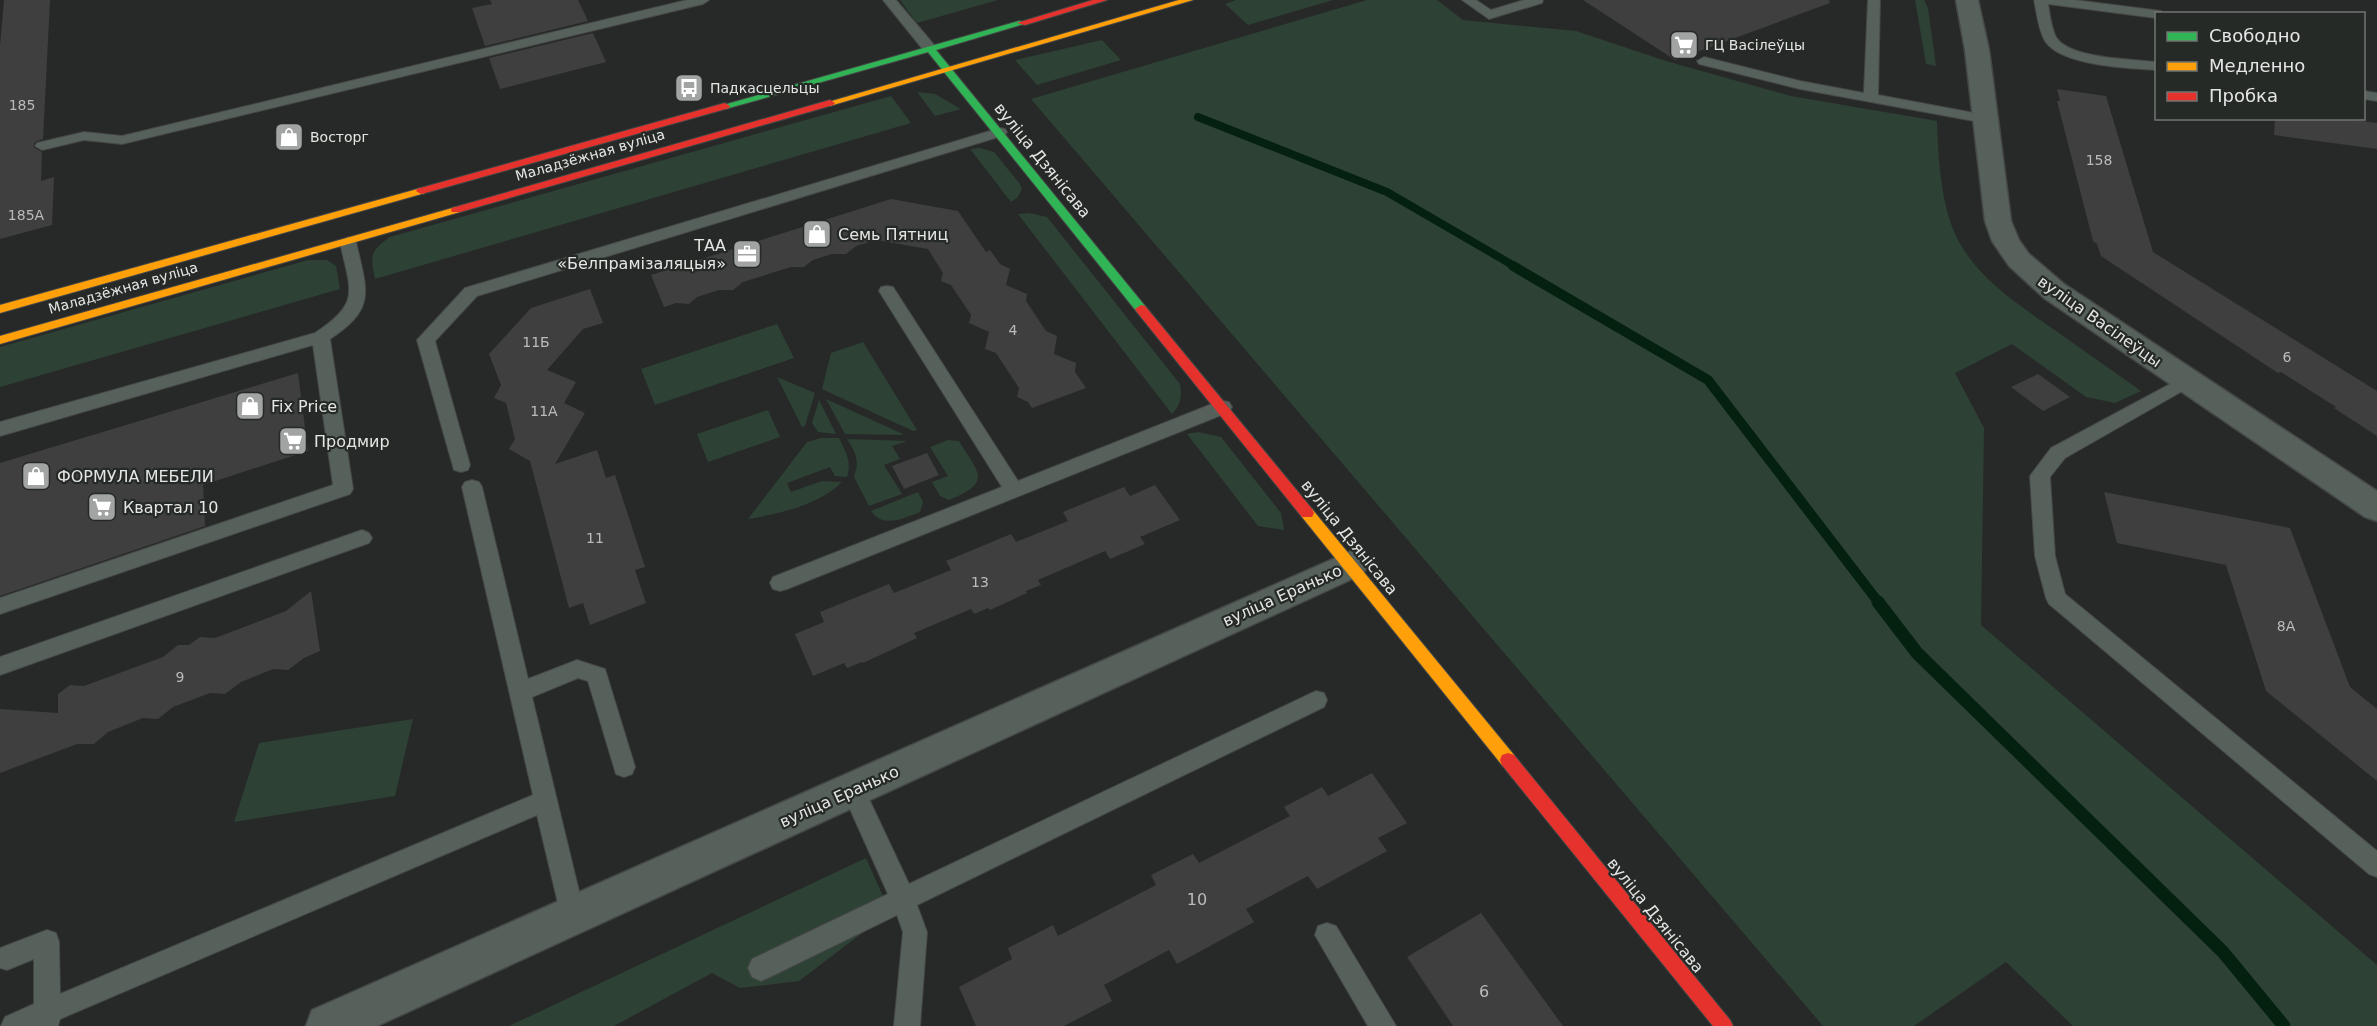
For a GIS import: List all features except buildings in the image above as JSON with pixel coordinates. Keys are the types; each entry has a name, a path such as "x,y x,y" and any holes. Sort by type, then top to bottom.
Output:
{"main road":[{"name":"Маладзёжная вуліца","path":"0,309 1104,0"},
{"name":"Маладзёжная вуліца","path":"0,340 948,71 1189,0"},
{"name":"вуліца Дзянісава","path":"930,49 1000,132 1724,1026"}],"street":[{"name":"вуліца Васілеўцы","path":"1967,0 1977,50 1994,203 2006,241 2019,260 2054,291 2377,508"},
{"name":"вуліца Еранько","path":"328,1026 1351,564"}],"lane":[{"path":"42,146 84,136 122,140 704,0"},
{"path":"889,0 930,49"},
{"path":"1468,0 1489,15 1537,0"},
{"path":"1871,99 1874,0"},
{"path":"2155,14 2042,0 2051,40 2060,49 2078,55 2155,66"},
{"path":"1704,61 1800,85 1985,119"},
{"path":"461,465 426,340 471,292 1000,132"},
{"path":"0,429 321,337 342,324 358,306 358,290 348,242"},
{"path":"887,291 1014,490"},
{"path":"0,606 343,489 321,337"},
{"path":"2187,381 2058,453 2040,476 2046,556 2056,598 2377,866"},
{"path":"780,583 1223,407"},
{"path":"472,487 573,916"},
{"path":"0,666 362,538"},
{"path":"520,692 577,669 597,675 624,767"},
{"path":"761,968 1316,700"},
{"path":"853,789 903,899 915,932 907,1026"},
{"path":"14,1026 47,1019 546,800"},
{"path":"1327,935 1383,1026"},
{"path":"7,958 47,942 47,1019"}],"green space":[{"path":"900,0 998,0 917,23"},
{"path":"1236,0 1333,0 1248,25 1225,4"},
{"path":"1367,0 1437,0 1463,20 1576,31 1666,61 1791,96 1937,121 1940,165 1947,211 1957,238 1966,253 2002,292 2141,391 2115,403 2086,397 2012,344 1955,373 1984,428 1981,625 2377,965 2377,1026 2073,1026 2006,962 1914,1026 1823,1026 1031,99"},
{"path":"1915,0 1924,0 1928,8 1936,66 1926,64"},
{"path":"1102,40 1121,60 1037,85 1015,60"},
{"path":"917,92 935,94 961,109 935,116"},
{"path":"891,96 911,123 375,279 373,254 390,237"},
{"path":"980,148 994,152 1020,184 1022,189 1018,197 1011,202 970,149"},
{"path":"1029,213 1047,217 1180,384 1180,400 1172,414 1018,214"},
{"path":"308,260 327,260 336,266 340,289 0,387 0,347"},
{"path":"777,324 794,358 655,405 641,369"},
{"path":"863,342 917,430 913,431 822,389 831,353"},
{"path":"777,377 815,393 805,426 802,427"},
{"path":"826,399 903,434 845,434"},
{"path":"819,400 836,434 818,432 812,423"},
{"path":"768,410 780,437 708,462 697,434"},
{"path":"1198,432 1221,437 1281,513 1284,530 1258,526 1187,434"},
{"path":"821,438 839,438 849,462 847,477 835,476 830,467 787,483 791,492 822,481 842,482 822,497 798,507 748,519 807,442"},
{"path":"847,439 907,441 892,446 900,459 884,465 902,494 869,506 854,477 857,466 856,457"},
{"path":"948,440 959,441 978,476 972,488 949,500 940,496 932,482 948,476 930,447"},
{"path":"918,492 923,502 920,512 888,521 881,520 871,511"},
{"path":"413,719 395,796 234,822 259,743"},
{"path":"866,858 890,912 799,981 740,988 712,973 614,1026 509,1026"}],"waterway":[{"path":"1198,117 1387,192 1516,267"},
{"path":"1513,266 1708,380 1879,603"},
{"path":"1878,602 1917,653 2223,952 2284,1026"}],"traffic: fast":[{"path":"725,106 1022,23"},
{"path":"930,49 1141,309"}],"traffic: slow":[{"path":"830,103 1189,0"},
{"path":"0,309 421,191"},
{"path":"0,340 456,210"},
{"path":"1307,513 1508,760"}],"traffic: jam":[{"path":"1022,23 1103,0"},
{"path":"456,210 830,103"},
{"path":"421,191 725,106"},
{"path":"1141,309 1307,513"},
{"path":"1508,760 1724,1026"}],"place":[{"name":"ГЦ Васілеўцы","path":"1684,45"},
{"name":"Падкасцельцы","path":"689,88"},
{"name":"Восторг","path":"289,137"},
{"name":"Семь Пятниц","path":"817,234"},
{"name":"ТАА «Белпрамізаляцыя»","path":"747,254"},
{"name":"Fix Price","path":"250,406"},
{"name":"Продмир","path":"293,441"},
{"name":"ФОРМУЛА МЕБЕЛИ","path":"36,476"},
{"name":"Квартал 10","path":"102,507"}]}
